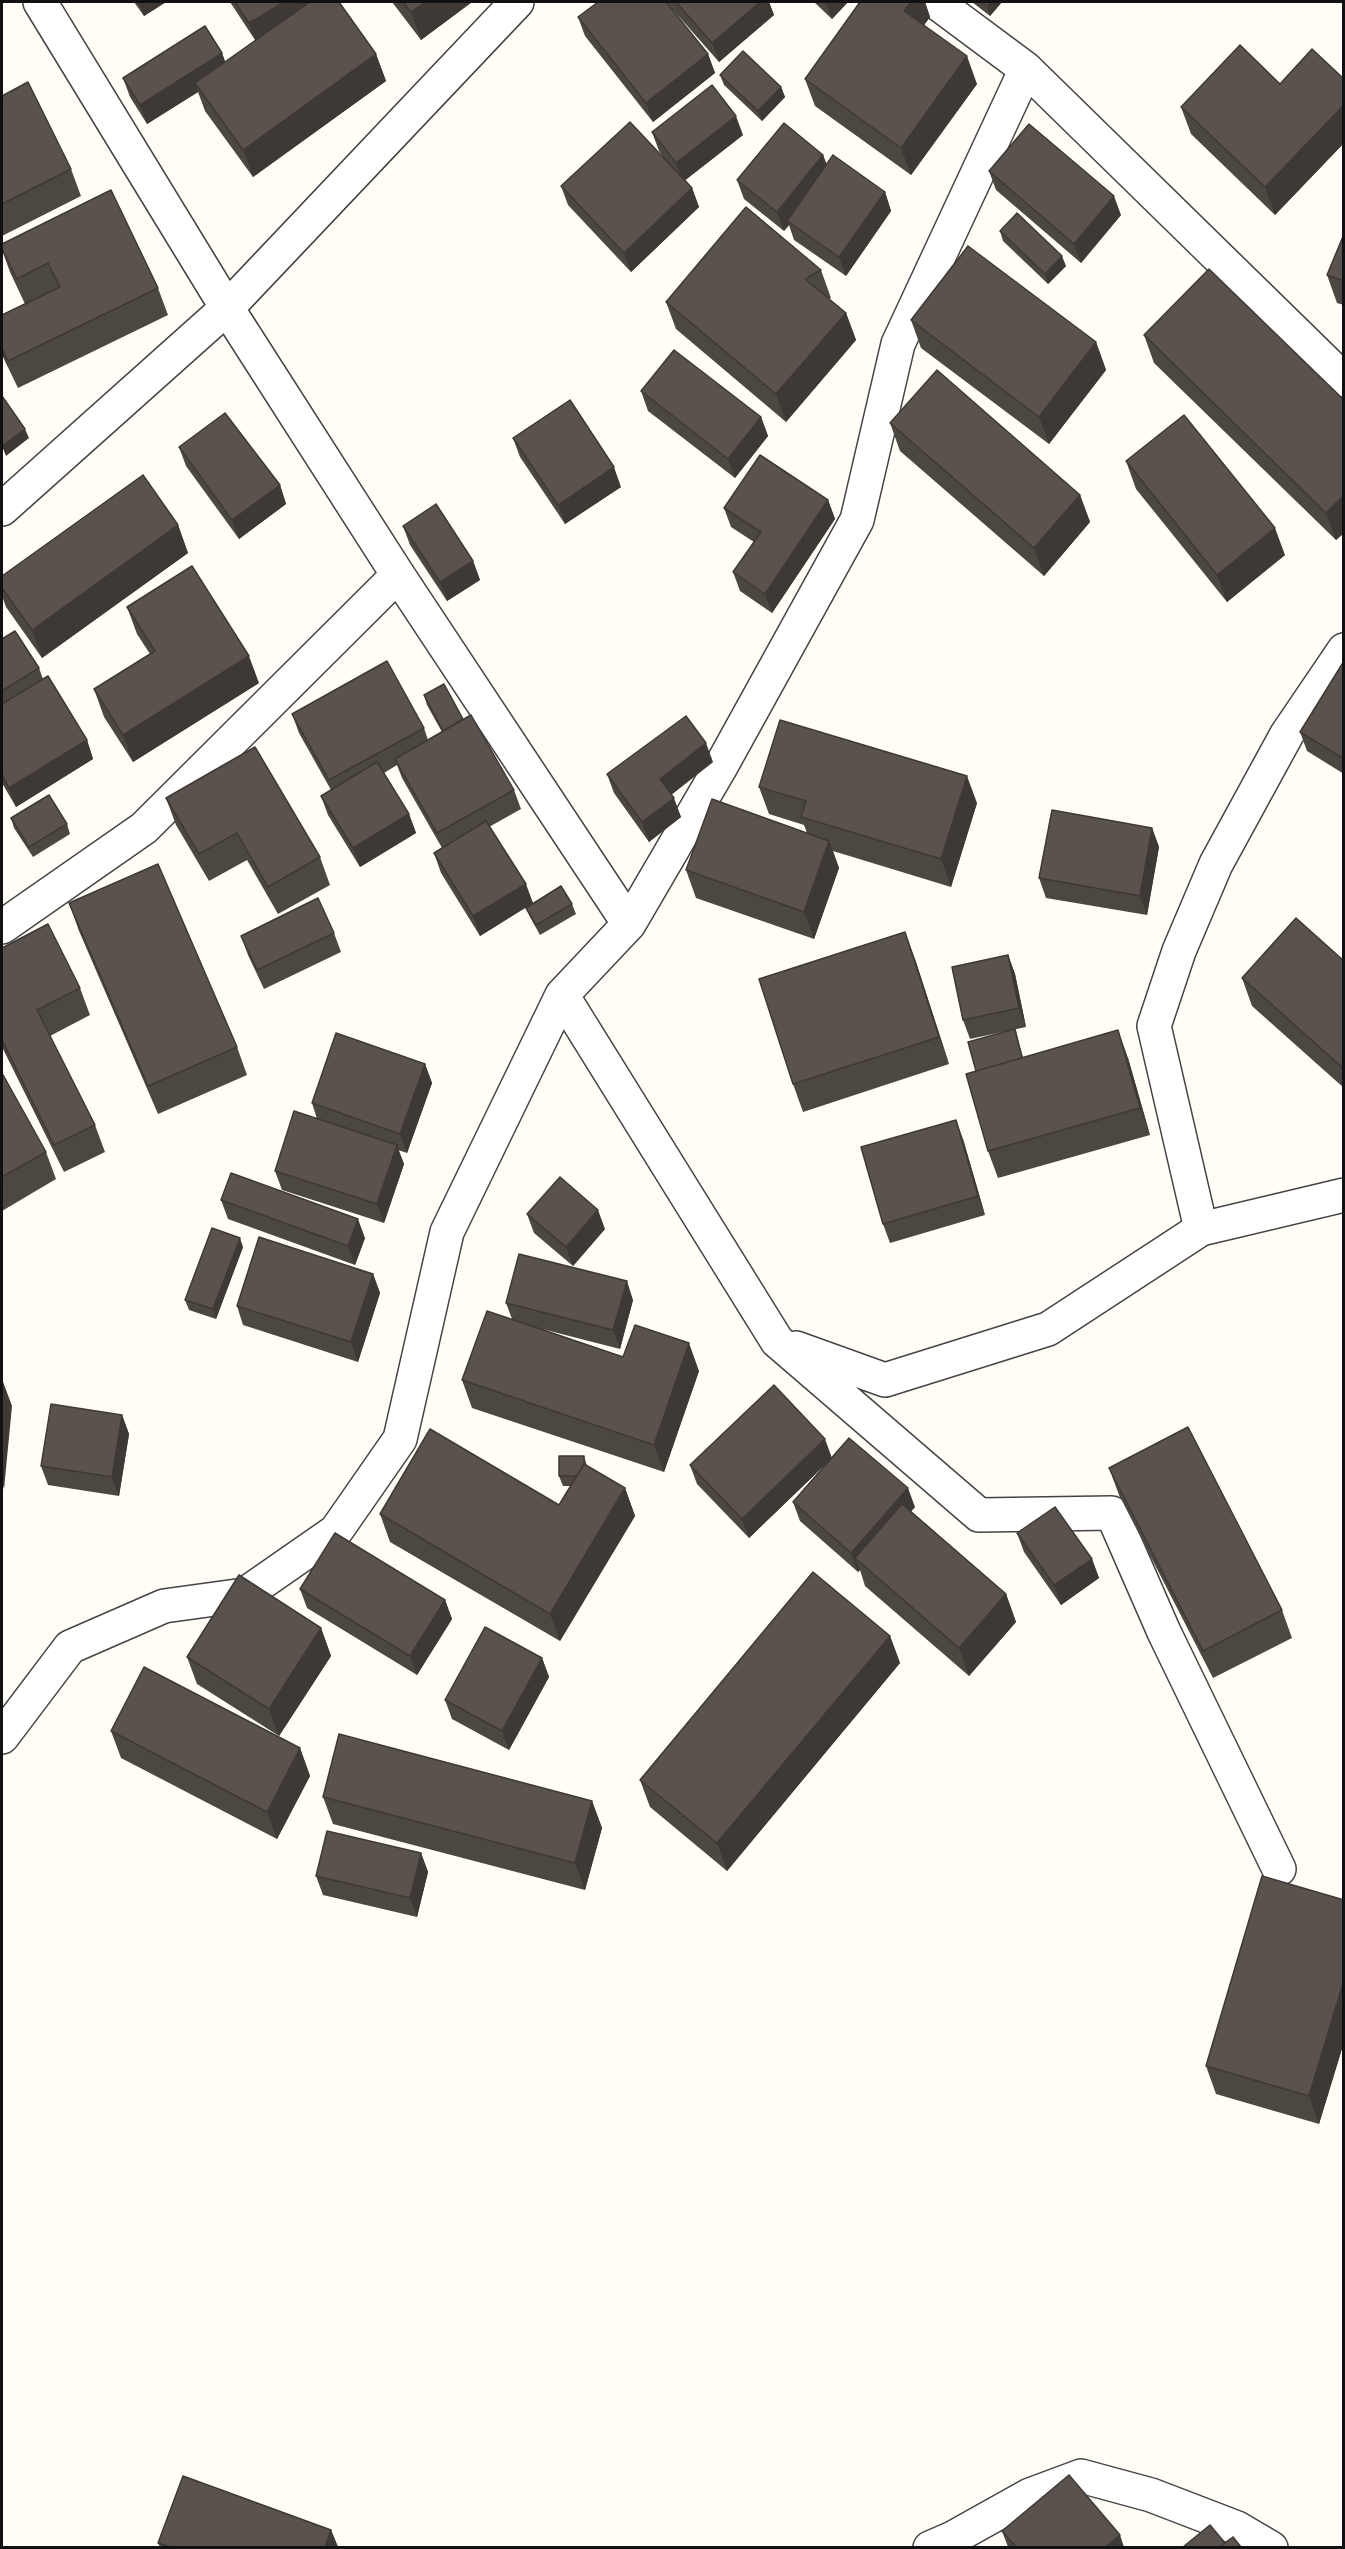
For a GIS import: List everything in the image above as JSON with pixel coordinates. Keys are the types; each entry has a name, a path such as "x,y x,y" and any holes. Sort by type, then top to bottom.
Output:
{"street":[{"path":"40,2 227,308 398,575 628,924"},
{"path":"2,509 227,308 517,2"},
{"path":"936,2 1026,69 1344,380"},
{"path":"2,1737 70,1647 164,1606 244,1595 336,1531 400,1439 447,1232 562,995 628,924 720,768 857,520 898,344 1026,69"},
{"path":"2,927 144,828 398,575"},
{"path":"1202,1229 1154,1026 1179,951 1216,864 1287,734 1344,650"},
{"path":"562,995 777,1341 978,1515 1112,1513 1164,1632 1279,1869"},
{"path":"777,1341 885,1380 1048,1329 1202,1229 1344,1195"},
{"path":"930,2547 952,2538 1030,2495 1081,2476 1151,2494 1237,2528 1270,2547"}],"building":[{"path":"235,2 284,2 249,23"},
{"path":"310,2 339,2 376,54 243,150 195,83"},
{"path":"403,2 425,2 411,12"},
{"path":"598,2 666,2 708,54 646,103 578,17"},
{"path":"676,2 760,2 712,43"},
{"path":"860,2 911,2 904,11 967,56 901,148 805,79"},
{"path":"205,26 222,53 140,105 123,78"},
{"path":"1240,45 1280,84 1312,49 1344,79 1344,105 1265,187 1181,107"},
{"path":"743,51 781,87 758,111 720,75"},
{"path":"28,82 71,169 2,204 2,96"},
{"path":"712,85 736,116 676,163 652,132"},
{"path":"630,122 692,188 624,253 561,186"},
{"path":"784,123 823,155 777,212 737,180"},
{"path":"1029,124 1114,196 1074,244 989,171"},
{"path":"833,155 885,192 839,257 787,221"},
{"path":"111,190 158,288 8,361 2,348 2,315 60,287 48,263 17,279 2,249 2,244"},
{"path":"746,207 821,270 805,279 846,313 776,394 666,302"},
{"path":"1017,213 1062,256 1045,274 1000,231"},
{"path":"1344,234 1344,281 1327,275"},
{"path":"968,246 1096,342 1039,417 911,320"},
{"path":"1209,269 1344,400 1344,495 1326,513 1144,335"},
{"path":"674,350 761,417 728,459 641,391"},
{"path":"937,370 1080,495 1034,548 890,423"},
{"path":"2,396 25,429 2,446"},
{"path":"570,400 614,467 558,505 513,438"},
{"path":"225,413 280,485 232,520 179,447"},
{"path":"1184,415 1275,528 1217,575 1126,461"},
{"path":"760,455 828,500 765,594 733,572 761,532 724,508"},
{"path":"143,475 178,525 32,630 2,588 2,576"},
{"path":"436,504 473,561 440,582 403,526"},
{"path":"192,566 249,656 123,735 94,689 155,651 127,607"},
{"path":"15,631 39,668 2,691 2,639"},
{"path":"387,661 424,728 329,780 292,714"},
{"path":"1344,661 1344,759 1300,732"},
{"path":"48,676 87,740 9,788 2,775 2,704"},
{"path":"444,684 463,719 443,731 424,695"},
{"path":"471,715 514,790 437,833 395,759"},
{"path":"686,716 706,743 660,779 674,798 642,822 607,774"},
{"path":"780,720 967,776 941,859 801,817 806,801 759,787"},
{"path":"255,747 320,857 268,887 237,833 199,854 166,798"},
{"path":"377,762 409,814 353,848 321,796"},
{"path":"49,795 67,824 29,847 11,818"},
{"path":"712,799 829,841 804,912 686,870"},
{"path":"1052,810 1152,828 1140,896 1039,878"},
{"path":"486,821 526,884 473,916 434,853"},
{"path":"158,864 237,1047 148,1086 69,903"},
{"path":"561,886 572,904 536,925 526,908"},
{"path":"318,898 334,933 257,970 241,936"},
{"path":"1296,918 1344,961 1344,1069 1242,978"},
{"path":"48,924 80,988 37,1010 95,1125 54,1145 2,1040 2,948"},
{"path":"905,932 939,1037 793,1084 759,979"},
{"path":"1008,955 1019,1008 963,1020 952,967"},
{"path":"1015,1029 1022,1058 976,1071 968,1042"},
{"path":"1118,1030 1140,1108 988,1151 966,1074"},
{"path":"336,1033 425,1064 400,1134 312,1103"},
{"path":"2,1073 46,1152 2,1177"},
{"path":"294,1111 397,1145 377,1204 275,1171"},
{"path":"956,1120 978,1196 883,1224 861,1147"},
{"path":"231,1173 358,1219 348,1246 221,1200"},
{"path":"560,1177 598,1210 566,1247 527,1214"},
{"path":"212,1228 240,1238 213,1309 185,1300"},
{"path":"259,1237 373,1274 351,1342 237,1306"},
{"path":"519,1254 627,1281 613,1330 506,1303"},
{"path":"487,1311 623,1357 635,1325 689,1343 654,1445 462,1380"},
{"path":"774,1385 825,1439 742,1519 690,1465"},
{"path":"51,1404 122,1415 112,1477 41,1466"},
{"path":"1188,1427 1282,1610 1203,1651 1109,1468"},
{"path":"430,1429 559,1505 584,1464 625,1488 550,1614 380,1514"},
{"path":"849,1438 908,1488 851,1553 793,1502"},
{"path":"559,1456 584,1456 584,1464 577,1476 559,1476"},
{"path":"902,1504 1006,1594 959,1648 855,1558"},
{"path":"1055,1507 1092,1559 1054,1585 1017,1533"},
{"path":"335,1533 445,1600 410,1656 300,1589"},
{"path":"813,1572 890,1636 717,1843 640,1780"},
{"path":"239,1575 321,1628 269,1709 187,1657"},
{"path":"485,1627 542,1658 502,1731 445,1700"},
{"path":"144,1667 300,1748 267,1812 111,1731"},
{"path":"339,1734 592,1801 575,1863 323,1797"},
{"path":"327,1831 421,1853 410,1898 316,1876"},
{"path":"1262,1876 1344,1900 1344,1980 1309,2096 1206,2066"},
{"path":"1069,2475 1120,2535 1105,2547 1016,2547 1002,2531"},
{"path":"183,2476 331,2530 325,2547 171,2547 158,2543"},
{"path":"1210,2525 1225,2543 1219,2547 1183,2547"},
{"path":"1233,2537 1241,2547 1219,2547"}]}
